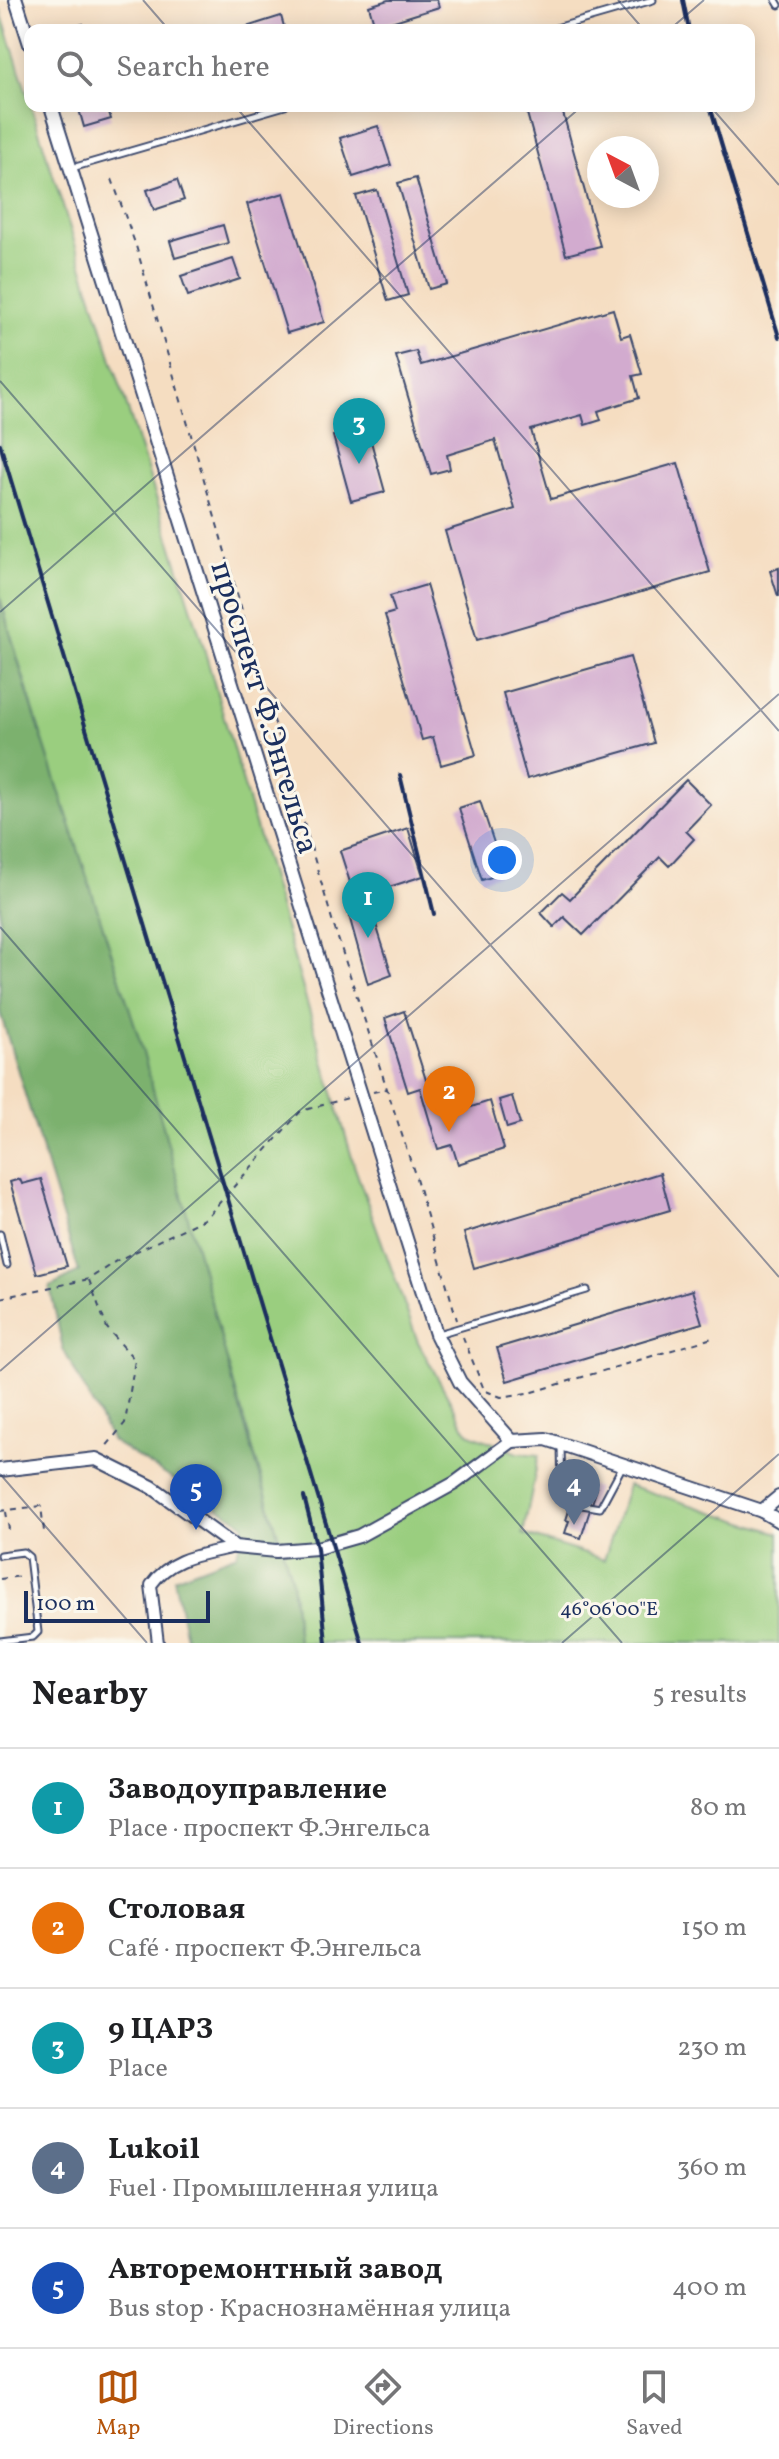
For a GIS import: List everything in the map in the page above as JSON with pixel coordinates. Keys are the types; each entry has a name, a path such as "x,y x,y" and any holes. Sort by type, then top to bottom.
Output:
{"street":[{"path":"16,0 24,25"},
{"name":"проспект Ф.Энгельса","path":"53,112 436,1334 460,1382 512,1441"},
{"path":"158,1643 151,1585 172,1563 235,1547 276,1551 317,1548 359,1536 455,1483 512,1441 546,1439 762,1511 779,1521"},
{"path":"0,1470 96,1459 152,1487 235,1547"},
{"path":"762,1511 779,1497"}],"lane":[{"path":"570,24 653,0"},
{"path":"776,0 779,5"},
{"path":"71,168 264,112"},
{"path":"0,1234 7,1265"},
{"path":"436,1334 587,1290"},
{"path":"561,1444 562,1494 576,1504 600,1508 623,1465"},
{"path":"0,1555 25,1553 29,1557 38,1632 33,1637 0,1641"}],"path":[{"path":"112,179 136,246 333,923 460,1327 484,1390 501,1397 533,1392 712,1338"},
{"path":"0,1298 89,1279 116,1261 206,1218 301,1111 387,1089"},
{"path":"89,1279 107,1328 135,1360 125,1423 96,1459"},
{"path":"0,1511 41,1506 44,1531"},
{"path":"6,1510 10,1535"},
{"path":"0,1579 31,1574"}],"green space":[{"path":"0,9 24,84 24,112 33,112 201,638 355,1168 418,1342 468,1433 518,1453 539,1455 523,1534 604,1560 628,1485 779,1533 779,1643 298,1643 292,1581 0,598"},
{"path":"0,598 139,1038 243,1419 292,1581 298,1643 187,1643 174,1578 237,1554 244,1524 112,1441 63,1349 50,1287 79,1272 0,1012"}],"building":[{"path":"388,0 437,0 439,7 385,24 374,24 369,6"},
{"path":"281,16 283,24 256,24"},
{"path":"80,112 109,112 111,119 84,127"},
{"path":"527,112 563,112 600,246 566,255"},
{"path":"378,126 391,165 353,177 340,138"},
{"path":"416,178 447,284 429,289 398,183"},
{"path":"177,180 184,200 154,210 147,190"},
{"path":"377,190 408,295 388,301 356,196"},
{"path":"284,193 324,322 287,333 247,204"},
{"path":"223,225 228,243 175,258 170,241"},
{"path":"233,259 240,279 188,296 181,276"},
{"path":"613,309 621,337 630,334 642,374 633,376 639,398 598,411 601,420 585,425 582,415 531,430 551,499 678,463 710,572 477,640 445,531 515,509 495,440 447,455 450,469 431,474 396,356 416,351 421,365"},
{"path":"367,427 385,492 351,501 333,436"},
{"path":"779,568 779,596 778,596 770,571"},
{"path":"426,585 476,755 441,765 433,737 422,740 385,615 395,612 390,596"},
{"path":"630,657 654,743 527,779 503,693"},
{"path":"686,780 711,805 686,831 694,839 669,866 660,857 583,935 564,917 554,927 541,913 562,892 570,899"},
{"path":"480,801 504,873 482,880 459,808"},
{"path":"408,828 423,876 355,898 340,851"},
{"path":"367,896 392,975 368,984 345,901"},
{"path":"404,1011 426,1080 454,1072 465,1109 490,1101 504,1149 458,1164 452,1145 438,1149 420,1088 408,1092 385,1018"},
{"path":"512,1096 520,1124 507,1128 499,1100"},
{"path":"660,1173 670,1210 474,1268 464,1233"},
{"path":"20,1179 22,1184 41,1179 67,1266 37,1274 10,1182"},
{"path":"692,1290 702,1323 507,1381 497,1348"},
{"path":"578,1482 597,1488 581,1538 565,1533"}],"railway":[{"path":"683,0 688,24"},
{"path":"712,112 779,337"},
{"path":"0,444 362,1643"},
{"path":"400,775 434,914"},
{"path":"304,1497 317,1548 326,1643"}],"place":[{"name":"9 ЦАРЗ","path":"359,464"},
{"name":"Заводоуправление","path":"368,938"},
{"name":"Столовая","path":"449,1132"},
{"name":"Lukoil","path":"574,1525"},
{"name":"Авторемонтный завод","path":"196,1530"}]}
